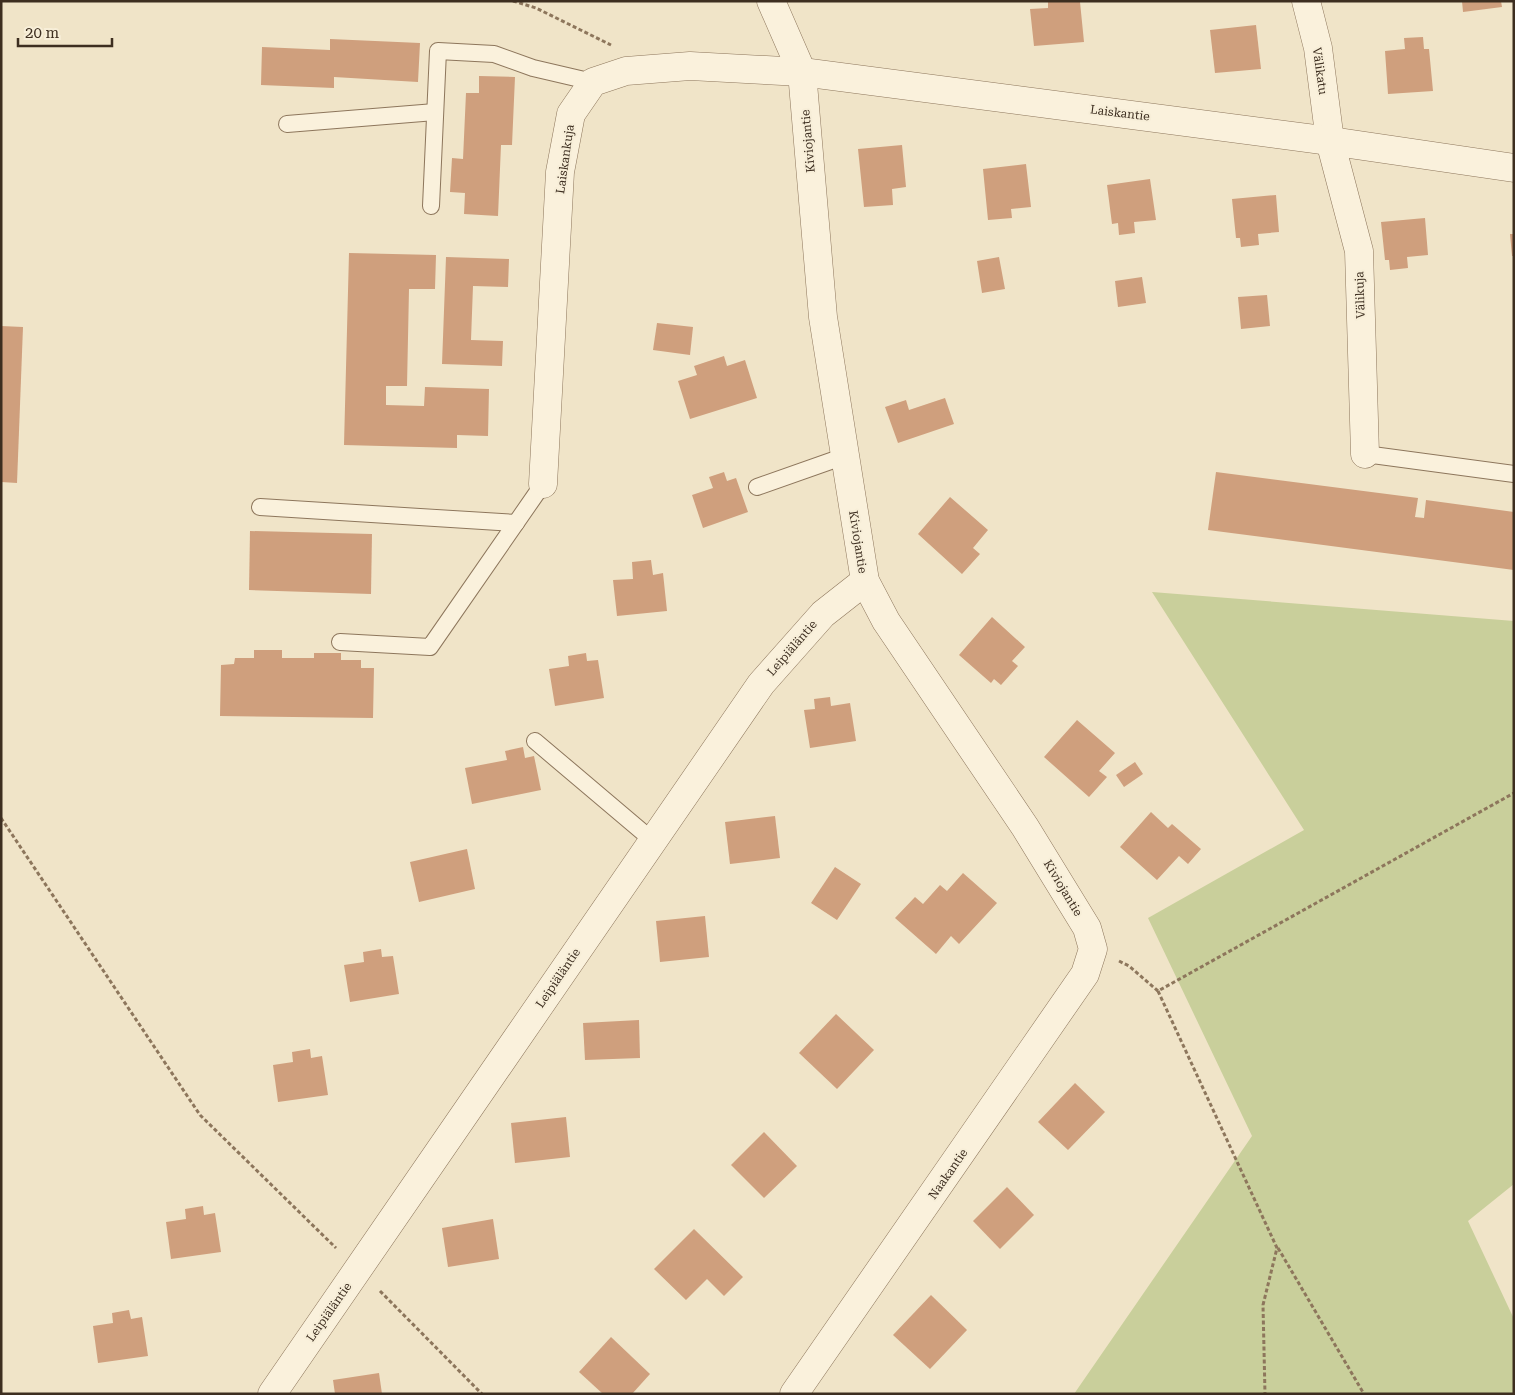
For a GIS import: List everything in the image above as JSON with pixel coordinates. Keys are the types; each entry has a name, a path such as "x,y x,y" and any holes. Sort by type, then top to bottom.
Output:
{"street":[{"path":"592,82 626,70 690,66 802,72 771,1"},
{"name":"Välikatu","path":"1306,1 1318,48 1330,141"},
{"name":"Laiskantie","path":"802,72 1330,141 1514,168"},
{"name":"Kiviojantie","path":"802,72 823,317 865,581 886,621 1030,835 1087,928 1094,949"},
{"name":"Laiskankuja","path":"543,484 560,172 571,114 592,82"},
{"name":"Välikuja","path":"1330,141 1359,251 1365,454"},
{"name":"Leipiäläntie","path":"272,1394 760,684 822,614 865,581"},
{"name":"Naakantie","path":"794,1394 1086,974 1094,949"}],"lane":[{"path":"431,206 438,51 494,54 533,68 592,82"},
{"path":"287,124 435,112"},
{"path":"1365,454 1514,474"},
{"path":"757,487 845,456"},
{"path":"340,642 430,647 543,484"},
{"path":"260,507 516,523"},
{"path":"535,740 652,840"}],"path":[{"path":"513,1 536,8 614,47"},
{"path":"1158,991 1514,793"},
{"path":"1,818 200,1115 482,1394"},
{"path":"1094,949 1129,966 1158,991 1277,1248 1364,1394"},
{"path":"1265,1394 1263,1305 1277,1248"}],"green space":[{"path":"1152,592 1514,621 1514,1184 1468,1221 1514,1319 1514,1394 1074,1394 1252,1136 1148,918 1304,830"}],"building":[{"path":"1048,1 1080,2 1084,42 1034,46 1030,9 1048,8"},
{"path":"1462,1 1501,1 1502,7 1463,12"},
{"path":"1256,25 1261,69 1215,73 1210,30"},
{"path":"1423,37 1424,49 1429,49 1433,91 1388,94 1385,51 1405,49 1404,38"},
{"path":"330,39 420,43 418,82 334,77 334,88 261,85 262,47 330,50"},
{"path":"479,76 515,77 512,145 501,145 498,216 464,214 465,193 450,192 452,158 463,159 466,93 479,93"},
{"path":"902,145 906,187 892,189 893,205 864,207 858,149"},
{"path":"1026,164 1031,207 1011,209 1012,218 988,220 983,169"},
{"path":"1150,179 1156,220 1134,222 1135,233 1119,235 1118,223 1112,224 1107,185"},
{"path":"1276,195 1279,232 1258,234 1259,245 1241,247 1240,238 1236,238 1232,199"},
{"path":"1425,218 1428,255 1407,257 1408,268 1390,270 1389,260 1385,260 1381,222"},
{"path":"1510,234 1514,234 1514,256 1512,256"},
{"path":"349,253 436,255 435,289 409,289 407,386 386,386 386,405 424,406 425,387 489,389 488,436 457,435 457,448 344,445"},
{"path":"446,257 509,259 508,287 473,286 471,340 503,341 502,366 442,364"},
{"path":"999,257 1005,289 982,293 977,261"},
{"path":"1142,277 1146,303 1118,307 1115,281"},
{"path":"1267,295 1270,326 1241,329 1238,297"},
{"path":"657,323 693,327 690,355 653,350"},
{"path":"1,326 23,327 17,483 1,482"},
{"path":"724,356 727,366 745,360 757,398 690,419 678,381 697,375 694,366"},
{"path":"945,398 954,424 898,443 885,407 906,400 909,410"},
{"path":"724,472 727,481 736,478 748,512 703,528 692,495 713,488 709,477"},
{"path":"1216,472 1418,498 1415,517 1424,518 1426,500 1514,512 1514,570 1208,530"},
{"path":"950,497 988,530 973,548 980,554 962,574 918,534"},
{"path":"250,531 372,534 371,594 249,590"},
{"path":"651,560 653,575 663,573 667,611 617,616 613,580 633,579 632,562"},
{"path":"992,617 1025,647 1012,661 1018,666 1001,685 994,679 991,683 959,655"},
{"path":"254,650 282,650 282,658 314,658 314,653 341,653 341,660 361,660 361,668 374,668 373,718 220,716 221,665 234,664 235,658 254,658"},
{"path":"586,653 587,661 598,660 604,698 555,706 549,669 569,666 568,656"},
{"path":"830,697 831,706 850,703 856,741 810,748 804,710 815,709 814,699"},
{"path":"1077,720 1115,753 1099,771 1107,777 1089,797 1044,757"},
{"path":"523,747 525,758 534,756 541,790 472,804 465,768 507,760 505,751"},
{"path":"1135,762 1143,774 1124,787 1116,775"},
{"path":"1151,812 1168,828 1172,824 1201,849 1188,864 1179,856 1157,880 1120,847"},
{"path":"775,816 780,858 730,864 725,822"},
{"path":"467,849 475,889 419,902 410,862"},
{"path":"835,867 861,884 837,920 811,903"},
{"path":"963,873 997,903 959,944 951,936 936,954 895,918 915,897 923,904 940,885 947,891"},
{"path":"705,916 709,957 660,962 656,921"},
{"path":"381,949 382,957 393,956 399,994 350,1002 344,965 364,962 363,952"},
{"path":"836,1014 874,1050 837,1089 799,1053"},
{"path":"639,1020 640,1058 585,1060 583,1023"},
{"path":"310,1049 311,1058 322,1056 328,1095 278,1102 273,1065 293,1062 292,1052"},
{"path":"1075,1083 1105,1112 1068,1150 1038,1122"},
{"path":"566,1117 570,1157 515,1163 511,1123"},
{"path":"764,1132 797,1166 764,1198 731,1165"},
{"path":"1007,1187 1034,1215 1000,1249 973,1221"},
{"path":"203,1206 204,1215 215,1213 221,1252 171,1259 166,1222 186,1219 185,1209"},
{"path":"493,1219 499,1259 448,1267 442,1228"},
{"path":"694,1229 743,1277 724,1296 707,1279 686,1300 654,1269"},
{"path":"931,1295 967,1330 930,1369 893,1335"},
{"path":"129,1310 131,1319 142,1317 148,1356 98,1363 93,1326 113,1323 112,1313"},
{"path":"611,1337 650,1374 632,1394 603,1394 579,1372"},
{"path":"379,1373 382,1394 335,1394 333,1380"}]}
